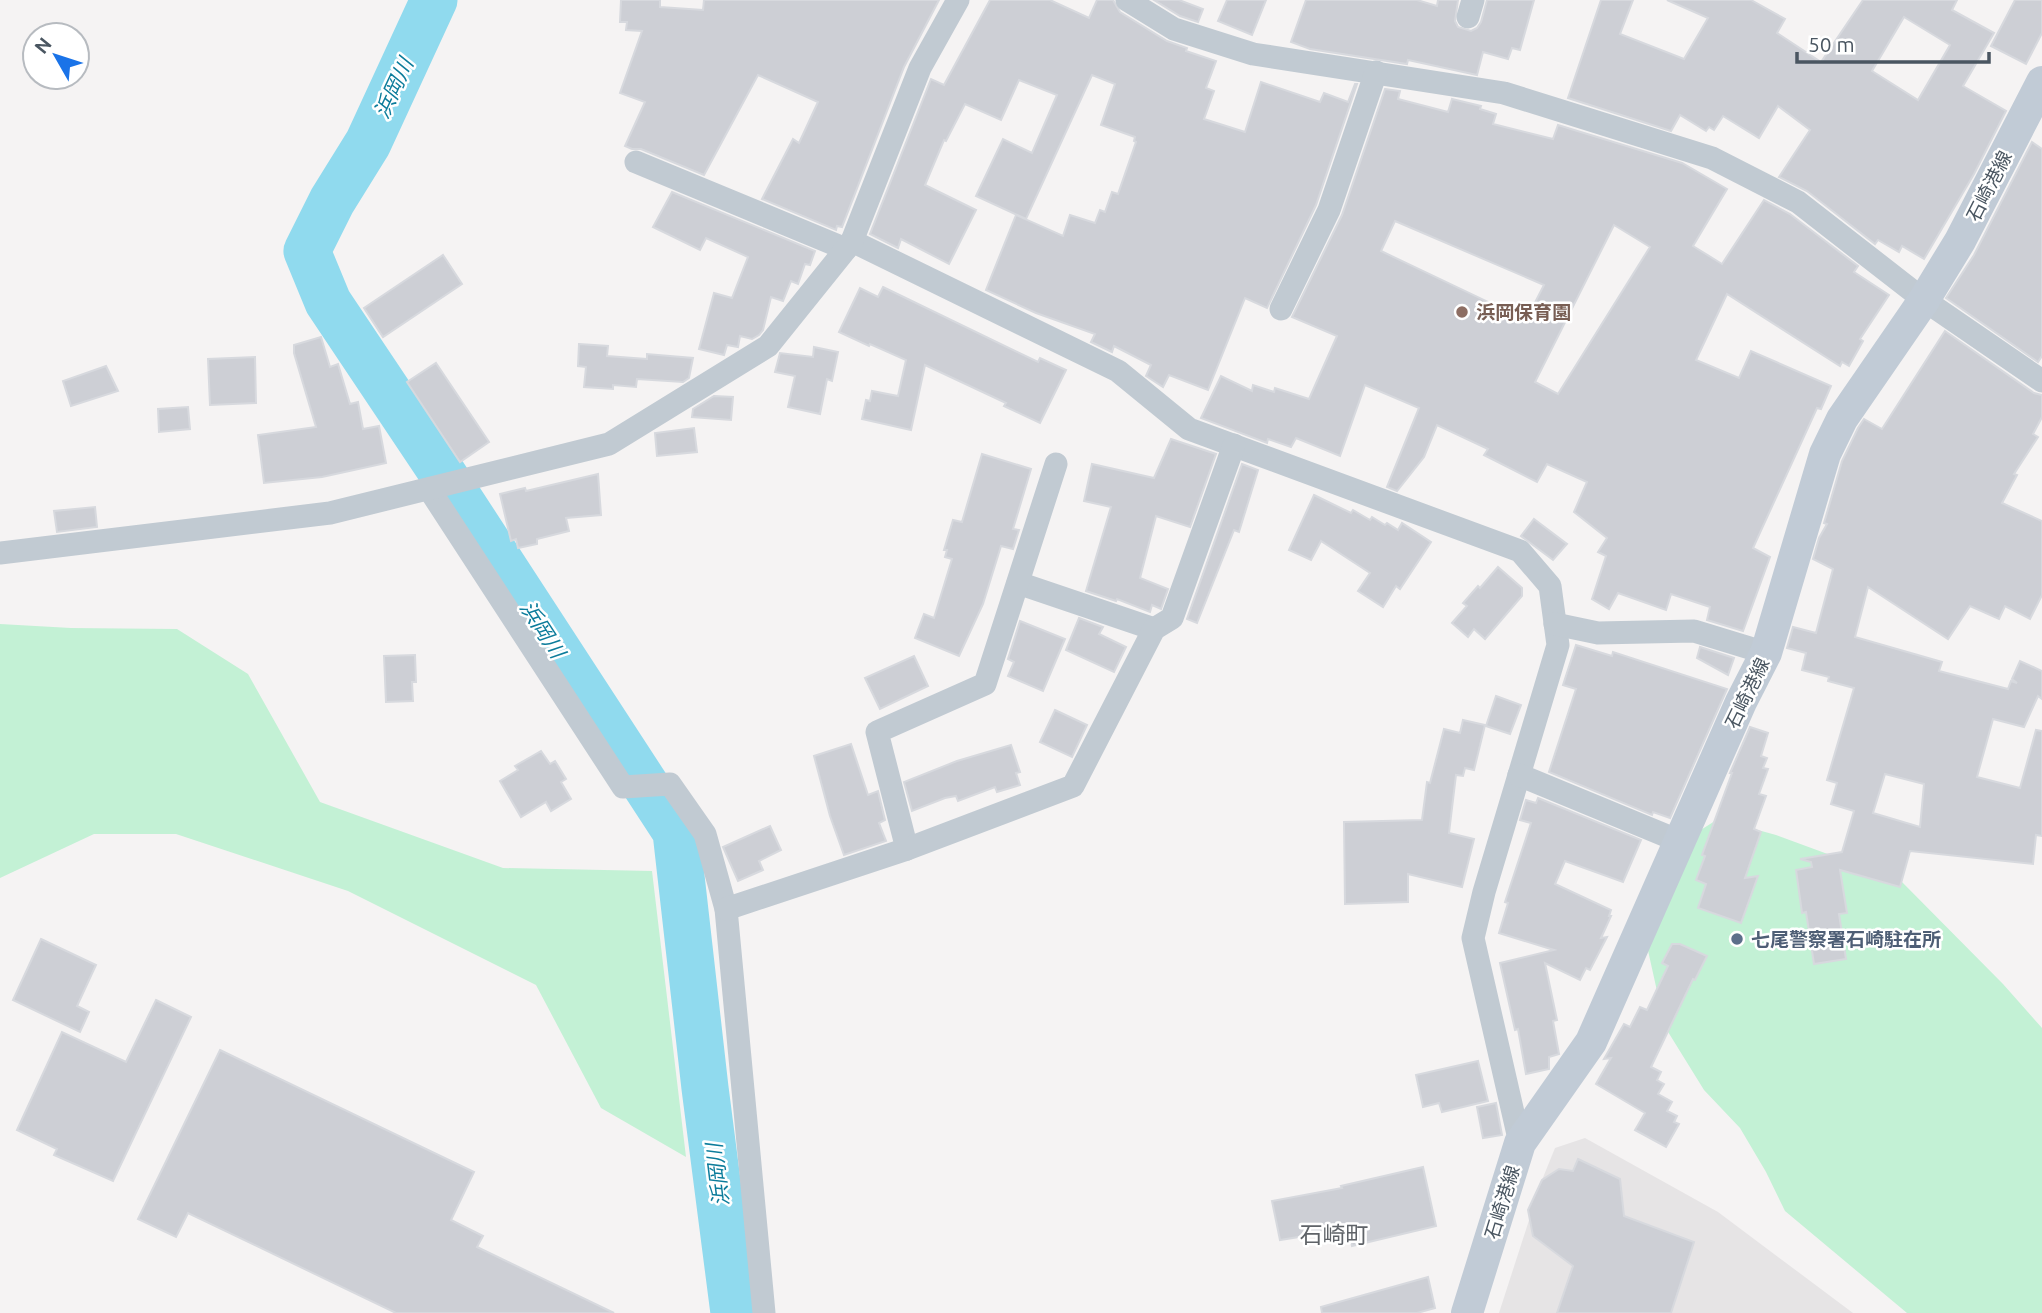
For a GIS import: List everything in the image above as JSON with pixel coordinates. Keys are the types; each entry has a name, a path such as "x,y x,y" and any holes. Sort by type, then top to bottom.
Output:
{"main road":[{"name":"石崎港線","path":"1467,1313 1520,1143 1591,1042 1741,702 1766,653 1825,454 1842,419 1924,300 1960,241 2042,82"}],"street":[{"path":"0,553 330,513 610,444 768,346 849,245 920,68 958,0"},
{"path":"1126,0 1174,29 1253,54 1504,93 1712,158 1798,202 1924,300 2042,381"},
{"path":"1281,309 1329,210 1377,72"},
{"path":"636,162 849,245 1118,371 1189,429 1520,551 1550,586 1558,645 1484,892 1473,938 1520,1143"},
{"path":"726,909 907,849 1073,786 1154,629 1172,618 1234,445"},
{"path":"907,849 877,732 985,684 1056,464"},
{"path":"441,486 623,787 670,784 705,834 726,909 764,1313"},
{"path":"1018,583 1154,629"},
{"path":"1555,624 1598,633 1694,631 1766,653"},
{"path":"1519,775 1679,841"}],"shaded area":[{"path":"1585,1138 1718,1212 1853,1313 1499,1313 1555,1148"}],"green space":[{"path":"0,624 177,629 248,674 320,802 503,868 652,871 686,1157 601,1108 536,985 348,891 176,834 94,834 0,878"},
{"path":"1718,819 1776,835 1901,881 2003,984 2042,1028 2042,1313 1907,1313 1785,1211 1740,1128 1704,1090 1665,1027 1643,928 1663,854"}],"building":[{"path":"621,0 660,0 660,7 703,10 704,0 939,0 904,67 842,227 837,226 836,230 762,199 793,139 799,143 818,102 758,75 704,175 641,149 625,146 645,102 620,93 642,31 626,30 627,22 620,22"},
{"path":"990,0 1050,0 1089,18 1097,0 1113,0 1120,12 1167,41 1216,61 1206,88 1214,91 1204,119 1245,132 1261,82 1320,102 1324,93 1348,102 1357,84 1316,205 1267,308 1245,298 1208,390 1169,375 1163,387 1146,376 1151,365 1114,346 1112,352 1091,342 1095,334 1036,313 986,290 1016,215 1063,236 1070,215 1095,223 1100,210 1105,212 1112,192 1118,194 1136,142 1135,137 1101,125 1115,84 1092,75 1026,219 976,196 1003,139 1032,153 1057,95 1019,80 1001,120 965,104 946,141 944,140 925,185 976,210 949,264 901,239 898,248 870,234 931,79 944,85"},
{"path":"1154,0 1179,0 1203,9 1198,22 1180,16"},
{"path":"1227,0 1266,0 1252,35 1218,21"},
{"path":"1306,0 1417,0 1437,6 1438,0 1458,0 1455,21 1458,27 1471,31 1481,22 1487,0 1534,0 1520,50 1512,48 1508,59 1483,52 1477,75 1408,60 1407,64 1310,49 1291,42"},
{"path":"1601,0 1633,0 1620,34 1684,59 1708,18 1667,0 1751,0 1785,19 1777,33 1821,62 1863,0 1957,0 1952,10 1994,33 1963,86 2006,111 1974,174 1924,259 1902,246 1899,252 1878,240 1875,244 1807,191 1779,177 1810,130 1778,106 1759,138 1723,116 1714,130 1709,127 1706,131 1680,115 1671,131 1568,98","holes":["1904,17 1950,45 1918,100 1872,71"]},
{"path":"2015,0 2042,0 2042,33 2026,64 1991,46"},
{"path":"1385,89 1400,91 1398,99 1448,112 1452,99 1481,106 1480,109 1496,114 1493,124 1553,139 1558,125 1682,163 1727,189 1693,246 1722,264 1764,200 1790,214 1858,266 1854,272 1889,295 1860,339 1863,341 1849,366 1842,362 1840,366 1727,294 1696,360 1739,378 1751,351 1831,386 1821,409 1817,408 1753,548 1770,557 1743,631 1707,620 1710,607 1671,594 1666,610 1618,593 1609,609 1592,599 1606,556 1598,552 1607,538 1574,512 1587,482 1547,464 1537,482 1484,455 1488,449 1437,425 1424,457 1397,491 1387,487 1419,408 1365,385 1340,456 1296,438 1291,447 1268,439 1267,443 1201,418 1221,376 1252,391 1253,385 1274,392 1275,388 1309,399 1337,336 1292,317 1342,215","holes":["1395,221 1544,285 1526,320 1381,251","1614,225 1650,247 1558,394 1535,382"]},
{"path":"2032,142 2042,149 2042,356 2038,362 1946,298 1974,255"},
{"path":"672,192 815,251 810,265 805,264 798,284 791,281 783,301 771,297 763,330 759,335 752,339 740,336 738,347 727,345 724,355 699,349 714,293 732,298 748,257 706,238 700,250 653,227"},
{"path":"443,255 462,284 383,337 364,308"},
{"path":"883,287 1038,362 1040,358 1066,370 1040,423 1004,406 1006,403 925,365 911,430 862,419 866,400 870,401 872,391 898,396 906,360 839,332 860,288 878,297"},
{"path":"1945,331 2034,393 2042,395 2042,417 2033,434 2038,437 2014,474 2017,475 2002,503 2042,521 2042,595 2030,619 2005,606 1999,619 1970,606 1948,639 1868,587 1855,637 1942,662 1939,671 2008,689 2011,681 2017,683 2012,679 2020,661 2042,671 2042,699 2038,696 2024,727 1993,719 1977,777 2020,788 2036,730 2042,731 2042,836 2036,835 2033,864 1910,851 1900,887 1840,870 1847,913 1839,914 1846,959 1814,964 1806,912 1802,913 1796,870 1812,867 1811,862 1800,859 1842,852 1854,811 1831,804 1837,783 1827,780 1854,688 1828,681 1829,677 1802,670 1806,653 1787,648 1793,627 1816,633 1833,569 1813,559 1819,538 1827,524 1824,523 1842,461 1864,419 1882,429","holes":["1885,774 1924,784 1920,827 1873,813"]},
{"path":"321,337 330,367 338,364 350,404 358,402 363,429 379,426 386,463 322,477 264,483 258,435 316,427 294,345"},
{"path":"579,344 608,346 607,356 647,359 647,354 693,358 689,378 683,382 637,379 636,387 613,385 613,389 584,387 586,367 578,366"},
{"path":"814,347 838,352 832,381 827,379 820,414 788,407 795,376 775,372 780,353 813,357"},
{"path":"255,357 256,403 210,405 208,359"},
{"path":"436,363 489,442 460,462 407,382"},
{"path":"106,366 118,391 71,406 63,381"},
{"path":"714,396 733,397 731,420 692,417 693,409"},
{"path":"188,407 190,429 159,432 158,409"},
{"path":"694,428 697,452 657,456 655,433"},
{"path":"1171,439 1216,454 1190,527 1156,516 1140,578 1168,589 1161,609 1152,605 1150,612 1086,591 1111,507 1084,501 1092,464 1154,478"},
{"path":"982,454 1031,469 1013,529 1019,530 1013,549 1001,546 983,604 959,656 915,638 924,614 934,618 952,559 945,557 947,550 944,550 953,520 962,522"},
{"path":"1242,464 1258,470 1239,532 1234,530 1197,623 1187,619"},
{"path":"598,474 601,515 566,518 569,531 537,539 537,544 518,548 516,539 511,541 500,494 525,488 526,491"},
{"path":"1314,495 1351,513 1353,510 1370,520 1372,517 1398,530 1402,523 1431,542 1400,589 1396,586 1383,607 1358,591 1370,573 1321,541 1311,560 1289,550"},
{"path":"95,507 97,527 57,532 54,511"},
{"path":"1534,519 1567,544 1553,560 1521,536"},
{"path":"1498,567 1522,588 1522,596 1485,639 1474,629 1468,637 1452,623 1467,606 1463,603"},
{"path":"1079,618 1103,627 1099,634 1126,647 1114,672 1066,650"},
{"path":"1020,621 1065,639 1043,691 1008,676 1014,662 1008,659"},
{"path":"1576,645 1612,656 1613,652 1727,689 1670,818 1653,812 1652,815 1549,772 1576,689 1563,685"},
{"path":"1700,647 1734,658 1728,675 1697,658"},
{"path":"415,655 416,682 412,682 413,701 386,702 384,656"},
{"path":"914,656 928,686 880,709 865,678"},
{"path":"1496,696 1521,705 1510,734 1486,726"},
{"path":"1055,710 1087,725 1072,757 1040,742"},
{"path":"1463,720 1485,725 1474,770 1465,768 1463,776 1456,775 1449,833 1474,839 1462,887 1408,874 1408,902 1345,904 1344,822 1422,820 1427,782 1430,783 1444,729 1460,733"},
{"path":"1750,727 1768,733 1761,756 1767,758 1763,768 1768,769 1759,794 1766,796 1754,829 1761,832 1745,878 1758,876 1741,923 1698,908 1706,884 1696,880 1730,773"},
{"path":"851,744 868,795 878,791 885,820 879,823 886,841 844,855 814,756"},
{"path":"1011,745 1020,772 1016,773 1020,785 997,792 995,787 958,801 956,796 945,798 912,811 904,782 957,761"},
{"path":"541,751 550,764 555,761 566,779 561,782 571,799 551,811 546,802 521,817 500,781 518,770 515,766"},
{"path":"1538,798 1641,840 1623,882 1565,861 1555,884 1611,910 1611,916 1601,938 1607,937 1590,970 1586,968 1580,980 1545,963 1557,1020 1553,1021 1559,1054 1549,1057 1549,1069 1526,1074 1518,1029 1515,1030 1500,963 1554,950 1499,933 1508,903 1505,902 1531,823 1520,820 1526,800 1536,803"},
{"path":"770,826 781,850 759,861 763,870 738,881 723,847"},
{"path":"41,939 96,965 77,1006 89,1012 80,1032 13,1000"},
{"path":"1672,944 1680,944 1707,956 1695,980 1693,979 1651,1067 1661,1072 1657,1080 1664,1084 1658,1094 1672,1102 1667,1111 1677,1116 1674,1122 1679,1124 1666,1147 1635,1130 1645,1113 1596,1084 1611,1058 1604,1059 1624,1024 1630,1027 1640,1007 1647,1010 1668,966 1662,963"},
{"path":"156,1000 191,1017 113,1181 54,1155 57,1149 17,1130 62,1032 126,1062"},
{"path":"220,1050 474,1172 451,1220 483,1236 477,1247 614,1313 396,1313 188,1213 176,1237 138,1219"},
{"path":"1478,1061 1488,1101 1442,1112 1439,1103 1423,1107 1416,1075"},
{"path":"1496,1103 1502,1135 1483,1138 1477,1107"},
{"path":"1578,1159 1620,1179 1624,1216 1694,1242 1671,1313 1557,1313 1573,1266 1533,1236 1528,1210 1542,1180 1559,1169 1573,1171"},
{"path":"1423,1167 1436,1226 1352,1246 1348,1229 1280,1240 1272,1201 1342,1188 1341,1186"},
{"path":"1428,1277 1435,1308 1417,1313 1322,1313 1321,1307"}],"waterway":[{"name":"浜岡川","path":"434,0 368,143 332,201 307,251 328,302 676,832 734,1313"}],"place":[{"name":"浜岡保育園","path":"1462,312"},
{"name":"七尾警察署石崎駐在所","path":"1737,939"}],"district":[{"name":"石崎町","path":"1334,1234"}]}
